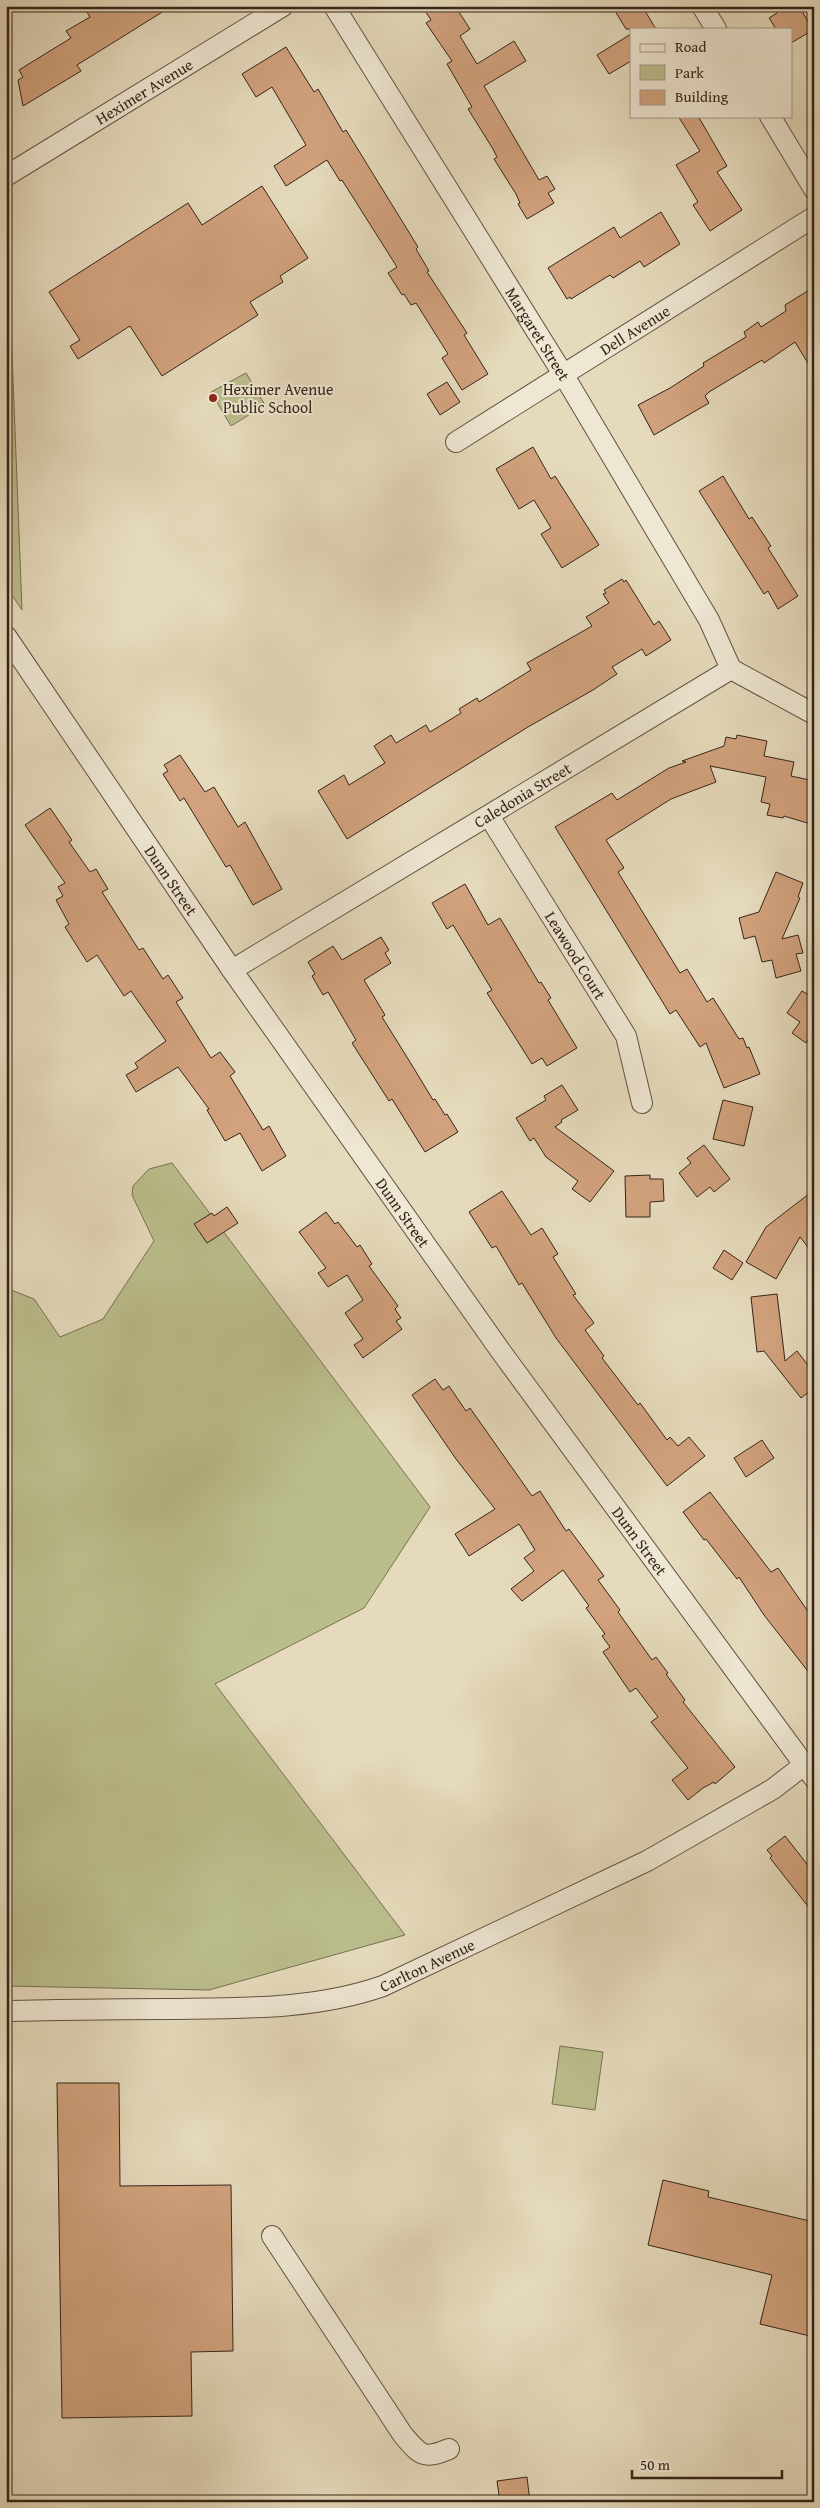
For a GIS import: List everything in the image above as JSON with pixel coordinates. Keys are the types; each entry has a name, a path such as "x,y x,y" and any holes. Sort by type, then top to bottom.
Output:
{"street":[{"name":"Heximer Avenue","path":"6,176 283,6"},
{"name":"Margaret Street","path":"334,6 563,374 709,620 731,669"},
{"path":"702,6 715,28"},
{"path":"771,118 814,189"},
{"name":"Dell Avenue","path":"456,442 814,217"},
{"name":"Dunn Street","path":"6,636 232,970 502,1354 809,1772"},
{"path":"731,669 814,714"},
{"name":"Caledonia Street","path":"232,970 731,669"},
{"name":"Leawood Court","path":"489,816 626,1036 642,1103"},
{"name":"Carlton Avenue","path":"6,2011 262,2008 318,2003 353,1996 383,1986 647,1861 773,1789 809,1772"},
{"path":"272,2236 403,2435 419,2454 431,2456 449,2449"}],"green space":[{"path":"6,197 22,610 6,586"},
{"path":"246,373 265,405 231,426 211,392"},
{"path":"172,1163 430,1507 364,1608 215,1684 405,1935 209,1990 6,1986 6,1288 34,1299 60,1337 103,1319 154,1241 132,1195 133,1186 149,1169"},
{"path":"560,2046 603,2052 595,2110 552,2104"}],"building":[{"path":"83,6 172,6 77,65 81,71 23,106 18,80 23,77 19,70 71,38 66,31 90,17"},
{"path":"422,6 455,6 470,29 460,36 477,64 514,41 526,61 484,86 539,180 547,176 555,189 548,193 554,203 527,219 518,204 520,203 516,194 494,159 497,157 493,149 468,109 472,107 447,64 452,61 426,23 431,20"},
{"path":"612,6 642,6 655,28 630,28 626,29"},
{"path":"773,6 799,6 813,30 792,42 792,28 775,28 769,18 777,13"},
{"path":"630,35 630,62 609,74 597,55"},
{"path":"286,47 314,92 318,89 343,132 346,130 418,247 416,249 429,271 427,272 467,333 464,335 488,374 462,390 442,358 448,354 416,303 411,305 388,273 397,267 342,180 340,181 327,160 286,186 274,166 306,145 272,87 256,97 242,74"},
{"path":"679,118 699,118 727,166 717,172 742,210 710,231 693,205 698,202 676,165 700,151"},
{"path":"262,186 308,258 280,276 283,282 250,302 258,315 162,376 130,326 78,359 70,346 80,340 49,292 188,203 202,225"},
{"path":"661,212 680,244 644,267 640,261 613,278 610,275 571,299 570,297 567,299 548,268 614,227 620,238"},
{"path":"814,287 814,373 795,342 764,363 762,360 709,392 705,396 709,403 654,435 638,405 670,388 704,366 703,363 746,337 744,332 758,322 761,327 786,311 785,305"},
{"path":"447,382 460,402 440,415 427,394"},
{"path":"533,447 551,479 555,476 599,545 562,568 541,534 551,528 534,500 519,509 496,469"},
{"path":"723,476 749,519 752,517 771,546 768,548 798,596 778,609 768,591 764,594 699,491"},
{"path":"622,579 624,582 626,580 654,625 659,621 671,640 646,656 642,649 612,667 617,674 593,690 528,727 347,839 318,791 344,775 349,785 385,763 374,746 391,735 396,743 426,725 430,732 461,713 459,709 477,698 479,702 531,670 527,663 592,626 586,617 609,603 603,594 606,593 604,590"},
{"path":"737,735 767,741 764,756 794,762 791,776 814,781 814,825 784,816 783,818 767,815 770,804 761,802 766,777 710,766 716,782 671,799 606,840 624,868 618,872 680,973 687,969 707,1002 713,998 739,1039 743,1038 747,1048 749,1047 760,1074 724,1088 706,1043 700,1047 676,1010 670,1014 555,827 612,793 617,800 669,768 686,762 682,761 724,746 726,737 736,739"},
{"path":"180,755 205,792 214,787 238,827 245,822 282,889 253,905 230,865 226,867 184,798 180,801 163,774 168,771 164,765"},
{"path":"50,808 72,840 69,842 90,872 96,869 108,889 102,892 139,950 143,948 163,979 168,975 183,998 176,1002 211,1058 220,1052 235,1072 230,1076 263,1130 269,1126 286,1156 262,1171 240,1133 225,1141 207,1110 209,1109 178,1067 136,1092 126,1075 138,1068 135,1063 166,1041 131,991 124,996 97,955 87,962 65,927 69,924 56,900 63,896 58,887 65,883 25,825"},
{"path":"776,872 803,883 798,897 800,898 782,939 798,935 803,953 796,954 801,971 776,978 772,960 762,962 755,936 744,939 739,918 759,912"},
{"path":"465,884 488,925 500,918 539,983 541,982 551,998 548,1000 577,1048 547,1066 542,1058 532,1064 487,993 492,990 453,925 447,929 432,903"},
{"path":"381,937 389,950 385,953 391,963 364,980 385,1015 382,1017 433,1100 435,1099 445,1115 447,1114 458,1132 425,1152 392,1099 389,1101 352,1043 356,1040 328,992 323,995 312,976 315,974 308,962 333,946 342,960"},
{"path":"802,991 814,998 814,1031 806,1043 792,1033 800,1022 787,1013"},
{"path":"562,1085 578,1110 561,1120 562,1122 555,1127 614,1171 590,1202 572,1189 578,1181 546,1157 534,1138 530,1141 516,1118 546,1100 544,1096"},
{"path":"723,1100 753,1107 744,1146 713,1139"},
{"path":"704,1145 730,1179 714,1192 710,1187 697,1197 679,1173 691,1163 687,1158"},
{"path":"650,1175 650,1179 663,1179 664,1201 650,1202 650,1217 626,1217 625,1176"},
{"path":"814,1190 814,1255 800,1237 776,1279 746,1262 766,1227"},
{"path":"502,1191 531,1235 542,1228 558,1254 553,1257 576,1294 573,1295 594,1323 585,1330 604,1356 602,1358 638,1405 640,1403 667,1440 670,1437 678,1446 689,1437 705,1456 667,1486 556,1338 522,1283 519,1285 496,1246 492,1248 469,1212"},
{"path":"227,1207 238,1223 207,1243 194,1224 212,1213 214,1216"},
{"path":"326,1212 335,1224 338,1222 357,1247 360,1245 372,1264 369,1266 398,1306 395,1309 401,1318 396,1321 402,1329 363,1358 354,1345 363,1339 345,1313 363,1300 347,1275 328,1287 318,1273 326,1268 299,1232"},
{"path":"724,1250 743,1263 732,1280 713,1268"},
{"path":"777,1294 785,1361 797,1351 814,1373 814,1388 801,1398 764,1351 757,1352 751,1297"},
{"path":"435,1379 443,1390 449,1386 466,1411 470,1408 532,1496 540,1491 566,1531 569,1529 604,1576 598,1580 620,1610 618,1612 652,1660 656,1657 685,1700 683,1702 735,1767 715,1784 714,1782 703,1788 688,1800 672,1780 688,1768 651,1722 658,1717 636,1688 630,1692 603,1652 610,1647 602,1636 605,1634 586,1608 589,1606 563,1570 522,1601 511,1589 534,1571 524,1558 535,1550 519,1524 469,1556 455,1534 495,1509 456,1459 412,1395"},
{"path":"762,1440 774,1458 746,1477 734,1458"},
{"path":"710,1492 771,1572 778,1568 807,1610 814,1605 814,1679 764,1615 739,1577 737,1579 683,1512"},
{"path":"785,1836 814,1873 814,1914 770,1858 772,1856 767,1850"},
{"path":"57,2083 119,2083 120,2186 231,2185 233,2351 191,2352 192,2416 62,2418"},
{"path":"663,2180 709,2191 708,2197 814,2222 814,2337 760,2324 772,2275 648,2245"},
{"path":"527,2477 530,2502 500,2502 497,2481"}],"place":[{"name":"Heximer Avenue Public School","path":"213,398"}]}
